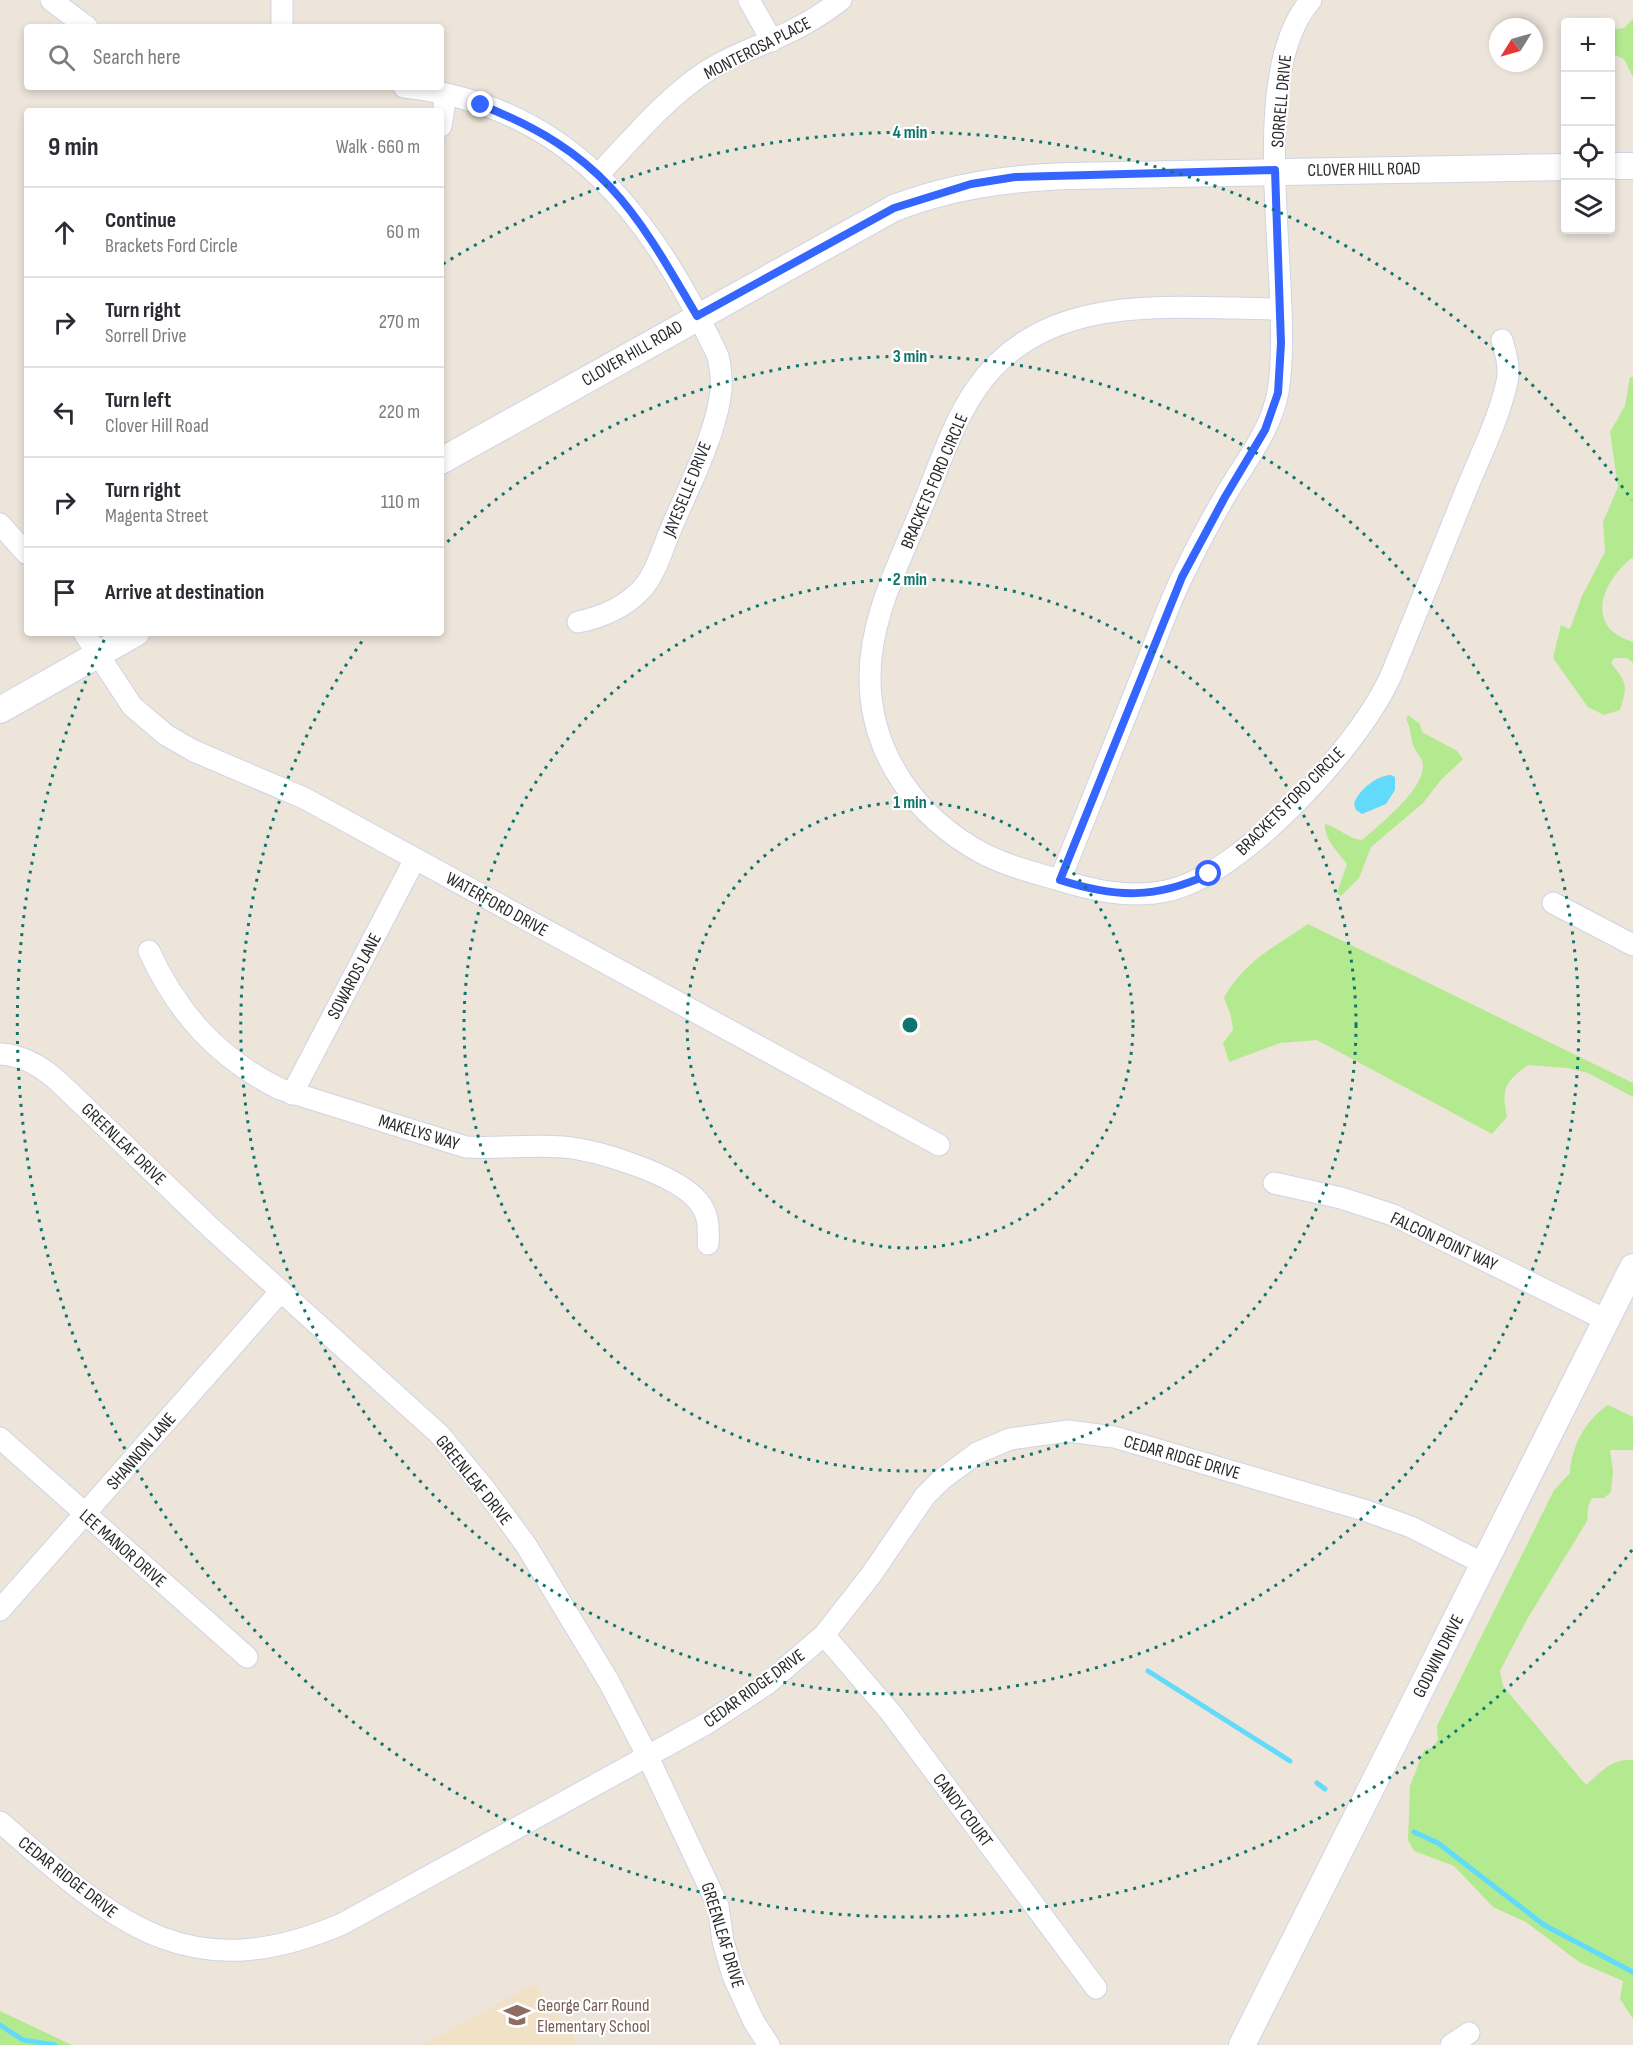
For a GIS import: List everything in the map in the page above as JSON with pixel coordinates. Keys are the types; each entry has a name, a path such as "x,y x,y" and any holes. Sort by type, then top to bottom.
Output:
{"street":[{"path":"51,0 83,24"},
{"path":"282,0 282,24"},
{"path":"749,0 772,41"},
{"name":"MONTEROSA PLACE","path":"599,174 679,92 705,72 822,15 841,0"},
{"name":"SORRELL DRIVE","path":"1060,880 1182,577 1225,497 1265,430 1278,393 1281,343 1275,170 1282,57 1294,24 1311,0"},
{"name":"JAYESELLE DRIVE","path":"420,90 446,95 520,120 548,135 599,174 627,204 651,238 697,316 718,357 722,375 720,397 700,459 652,574 644,587 617,610 598,618 578,622"},
{"path":"444,108 446,95"},
{"name":"CLOVER HILL ROAD","path":"444,459 894,208 971,184 1015,177 1561,166"},
{"path":"1615,166 1633,166"},
{"name":"BRACKETS FORD CIRCLE","path":"1280,309 1128,309 1102,312 1056,324 1013,350 988,372 958,421 889,585 879,616 870,680 878,735 894,770 931,817 956,837 984,854 1013,867 1101,891 1136,894 1167,891 1190,884 1234,858 1278,818 1331,765 1365,719 1388,681 1482,453 1508,378 1508,362 1502,340"},
{"path":"0,524 24,551"},
{"name":"WATERFORD DRIVE","path":"86,636 132,706 166,735 194,751 304,798 939,1145"},
{"path":"0,710 131,636"},
{"name":"SOWARDS LANE","path":"292,1094 415,859"},
{"path":"1553,903 1633,945"},
{"name":"MAKELYS WAY","path":"148,951 163,982 181,1010 203,1036 228,1058 256,1077 292,1094 466,1147 495,1149 560,1146 615,1158 687,1191 699,1202 707,1216 708,1244"},
{"name":"GREENLEAF DRIVE","path":"0,1054 28,1060 46,1070 281,1291 439,1434 484,1488 557,1593 609,1682 648,1757 718,1906 723,1941 733,1976 754,2022 769,2045"},
{"name":"FALCON POINT WAY","path":"1274,1183 1341,1198 1393,1215 1606,1320"},
{"name":"GODWIN DRIVE","path":"1242,2045 1633,1267"},
{"name":"SHANNON LANE","path":"0,1610 281,1291"},
{"name":"CEDAR RIDGE DRIVE","path":"0,1822 77,1889 136,1928 204,1949 260,1950 311,1937 342,1924 648,1757 706,1724 767,1684 824,1635 871,1575 911,1513 942,1479 977,1453 992,1446 1026,1435 1049,1431 1114,1437 1367,1511 1411,1527 1484,1564"},
{"name":"LEE MANOR DRIVE","path":"0,1438 247,1657"},
{"name":"CANDY COURT","path":"824,1635 891,1713 1096,1988"}],"shaded area":[{"name":"George Carr Round Elementary School","path":"534,1984 579,2045 423,2045"}],"green space":[{"path":"1633,19 1633,77 1624,59 1615,55 1615,29 1624,28"},
{"path":"1630,377 1633,377 1633,557 1613,578 1606,590 1603,615 1608,626 1617,635 1633,642 1633,663 1627,658 1614,658 1611,663 1623,680 1625,689 1620,710 1604,715 1588,707 1553,658 1561,625 1570,629 1582,596 1605,552 1603,522 1618,487 1610,432 1625,406"},
{"path":"1408,715 1420,724 1422,732 1457,751 1463,759 1441,780 1423,803 1371,847 1359,878 1341,896 1337,893 1347,864 1329,840 1325,824 1362,840 1389,817 1416,786 1423,766 1413,745 1406,719"},
{"path":"1308,924 1633,1083 1633,1097 1588,1073 1568,1068 1528,1065 1514,1076 1507,1086 1505,1099 1507,1117 1492,1134 1317,1040 1280,1043 1229,1062 1223,1043 1233,1030 1231,1016 1224,998 1250,965"},
{"path":"1608,1405 1633,1417 1633,1450 1610,1450 1613,1472 1611,1492 1604,1498 1592,1498 1588,1507 1587,1521 1526,1621 1500,1671 1503,1686 1586,1785 1601,1771 1613,1764 1633,1760 1633,2019 1620,1999 1623,1981 1579,1962 1526,1922 1493,1907 1454,1866 1414,1851 1408,1840 1410,1786 1424,1750 1432,1748 1438,1740 1437,1726 1554,1490 1570,1473 1573,1453 1581,1434 1593,1418"},
{"path":"0,2011 72,2045 0,2045"}],"water":[{"path":"1391,775 1395,777 1395,790 1386,804 1362,814 1356,810 1354,803 1364,788 1380,778"}],"waterway":[{"path":"1148,1671 1290,1761"},
{"path":"1317,1783 1325,1789"},
{"path":"1414,1832 1438,1843 1544,1925 1633,1972"},
{"path":"0,2025 23,2040 55,2045"}],"place":[{"name":"George Carr Round Elementary School","path":"517,2015"}],"route":[{"path":"481,105 520,120 548,135 599,174 627,204 651,238 697,316 894,208 922,197 971,184 1015,177 1275,170 1281,343 1278,393 1265,430 1225,497 1182,577 1060,880 1080,887 1136,894 1167,891 1190,884 1209,874"}]}
